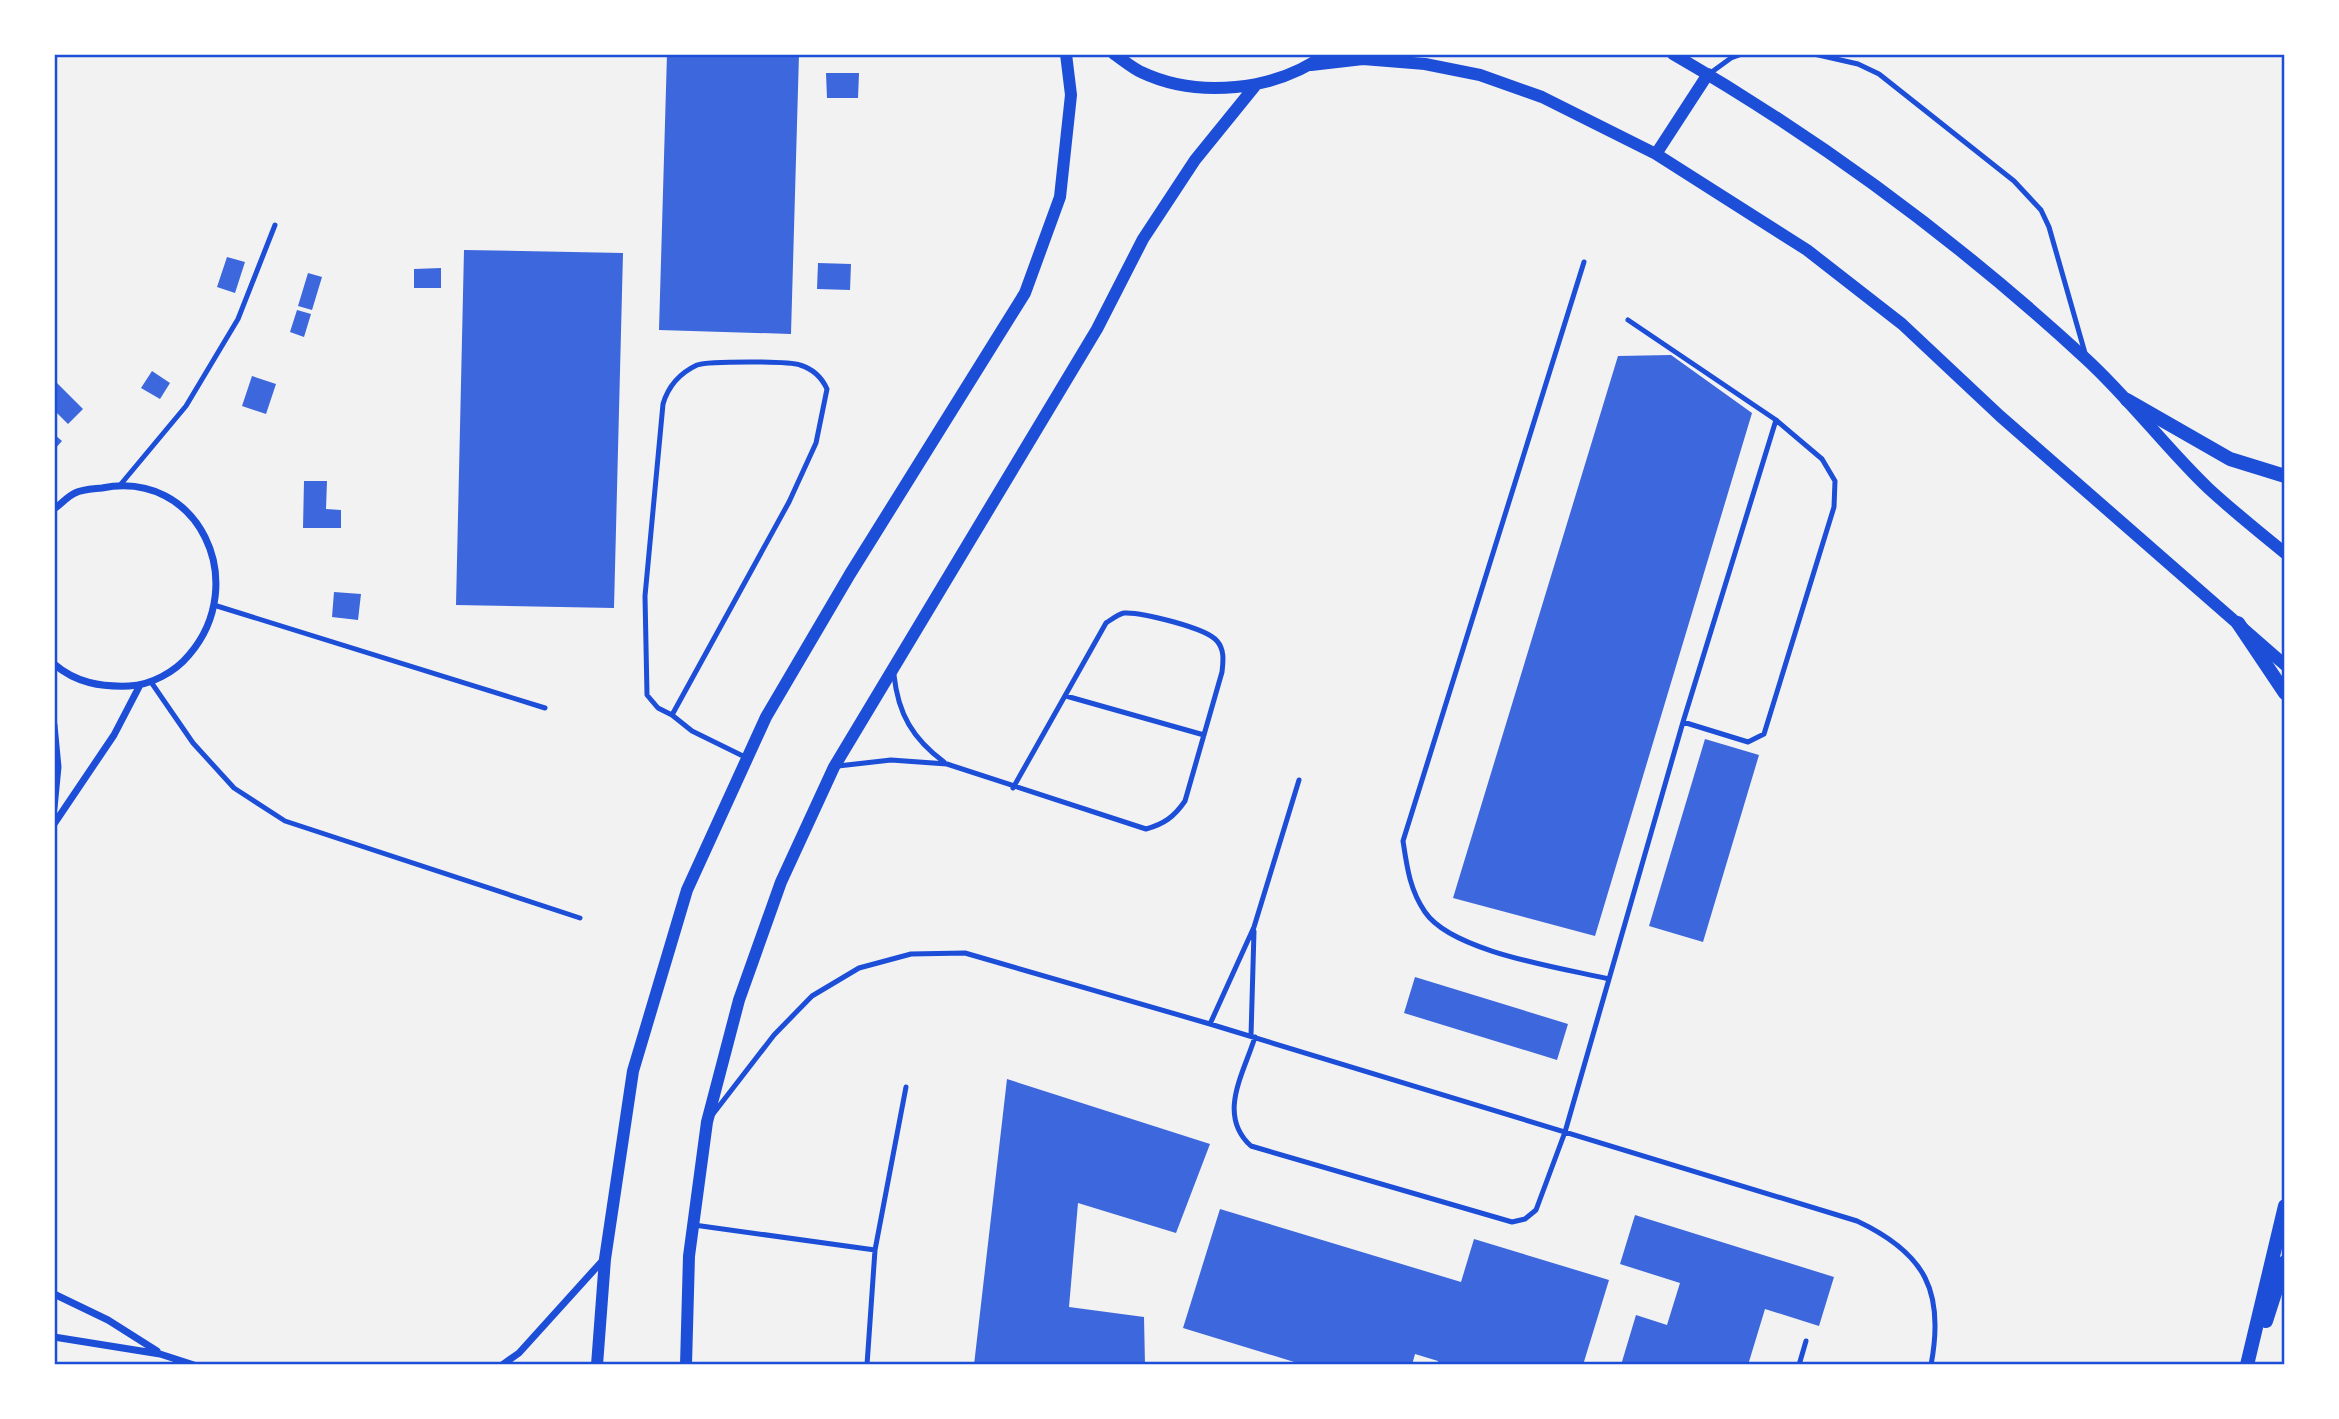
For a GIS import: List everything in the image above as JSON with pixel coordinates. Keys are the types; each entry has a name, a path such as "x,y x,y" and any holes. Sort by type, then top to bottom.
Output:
{"main road":[{"path":"2127,400 2230,459 2285,476"},
{"path":"2238,623 2285,693"},
{"path":"2247,1365 2285,1206"},
{"path":"2252,1365 2285,1262"}],"street":[{"path":"597,1365 605,1259 633,1071 687,890 766,717 850,574 1026,293 1060,197 1071,95 1066,54"},
{"path":"1114,54 1142,72 1197,88 1255,86 1311,65 1363,59 1425,64 1480,75 1542,97 1656,155 1807,250 1902,324 2000,416 2285,666"},
{"path":"1311,65 1326,54"},
{"path":"1673,54 1813,140 1908,207 2000,281 2087,360 2207,487 2285,553"},
{"path":"1656,155 1708,74"},
{"path":"686,1365 689,1256 707,1122 739,1000 781,881 834,767 1097,329 1143,239 1195,160 1255,86"},
{"path":"54,509 76,493 121,484 156,492 185,510 207,538 217,571 216,606 204,638 181,665 152,682 102,687 66,674 54,664"},
{"path":"54,824 114,734 140,685"},
{"path":"54,726 58,767 54,808"},
{"path":"502,1365 519,1353 605,1259"},
{"path":"54,1294 108,1320 160,1354"},
{"path":"54,1337 160,1354 194,1365"}],"lane":[{"path":"1708,74 1731,58 1742,54"},
{"path":"1814,54 1858,64 1879,74 2028,194 2049,227 2087,360"},
{"path":"121,484 186,406 238,319 275,225"},
{"path":"1584,262 1403,841 1408,880 1426,915 1457,939 1494,952 1609,979"},
{"path":"1628,320 1776,420 1822,459 1835,481 1834,507 1764,734 1748,742 1683,722"},
{"path":"672,715 789,502 816,443 827,389 816,373 799,364 713,362 697,365 668,387 663,404 645,596 647,695 658,708 672,715 692,732 747,758"},
{"path":"1254,927 1253,1037 1235,1100 1233,1118 1238,1134 1251,1146 1260,1149 1512,1222 1525,1219 1536,1210 1565,1132 1683,722 1776,420"},
{"path":"216,606 545,708"},
{"path":"834,767 891,760 947,764 1013,788 1146,829 1162,825 1175,815 1185,801 1223,656 1217,640 1200,630 1122,613 1106,624 1013,788"},
{"path":"893,670 896,698 907,725 924,747 947,764"},
{"path":"152,682 193,743 234,788 285,821 580,918"},
{"path":"1066,696 1204,735"},
{"path":"1210,1024 1254,927 1299,780"},
{"path":"707,1122 774,1035 812,996 859,968 911,954 965,953 1210,1024 1857,1221 1890,1237 1916,1262 1933,1294 1938,1330 1931,1365"},
{"path":"867,1365 875,1250 906,1087"},
{"path":"693,1225 875,1250"},
{"path":"1799,1365 1806,1341"}],"building":[{"path":"667,54 799,54 791,334 659,330"},
{"path":"826,73 859,73 858,98 827,98"},
{"path":"464,250 623,253 614,608 456,605"},
{"path":"227,257 245,262 235,293 217,287"},
{"path":"818,263 851,264 850,290 817,289"},
{"path":"441,268 441,288 414,288 414,269"},
{"path":"308,273 322,277 312,310 298,306"},
{"path":"297,310 311,314 304,337 290,332"},
{"path":"1671,355 1752,413 1595,936 1453,898 1618,356"},
{"path":"152,371 170,383 160,399 141,388"},
{"path":"252,376 276,384 266,414 242,406"},
{"path":"54,380 83,409 68,424 54,410"},
{"path":"54,434 62,441 54,450"},
{"path":"304,481 327,481 326,509 341,510 341,528 303,528"},
{"path":"334,592 361,594 358,620 332,617"},
{"path":"1705,739 1759,755 1703,942 1649,926"},
{"path":"1415,977 1568,1024 1557,1060 1404,1013"},
{"path":"1007,1079 1210,1144 1176,1233 1078,1203 1069,1307 1144,1317 1145,1365 974,1365"},
{"path":"1220,1209 1461,1282 1474,1239 1609,1280 1583,1365 1437,1365 1438,1361 1415,1354 1412,1365 1304,1365 1183,1328"},
{"path":"1635,1215 1834,1277 1819,1326 1765,1309 1748,1365 1621,1365 1636,1315 1667,1325 1680,1283 1620,1264"}]}
